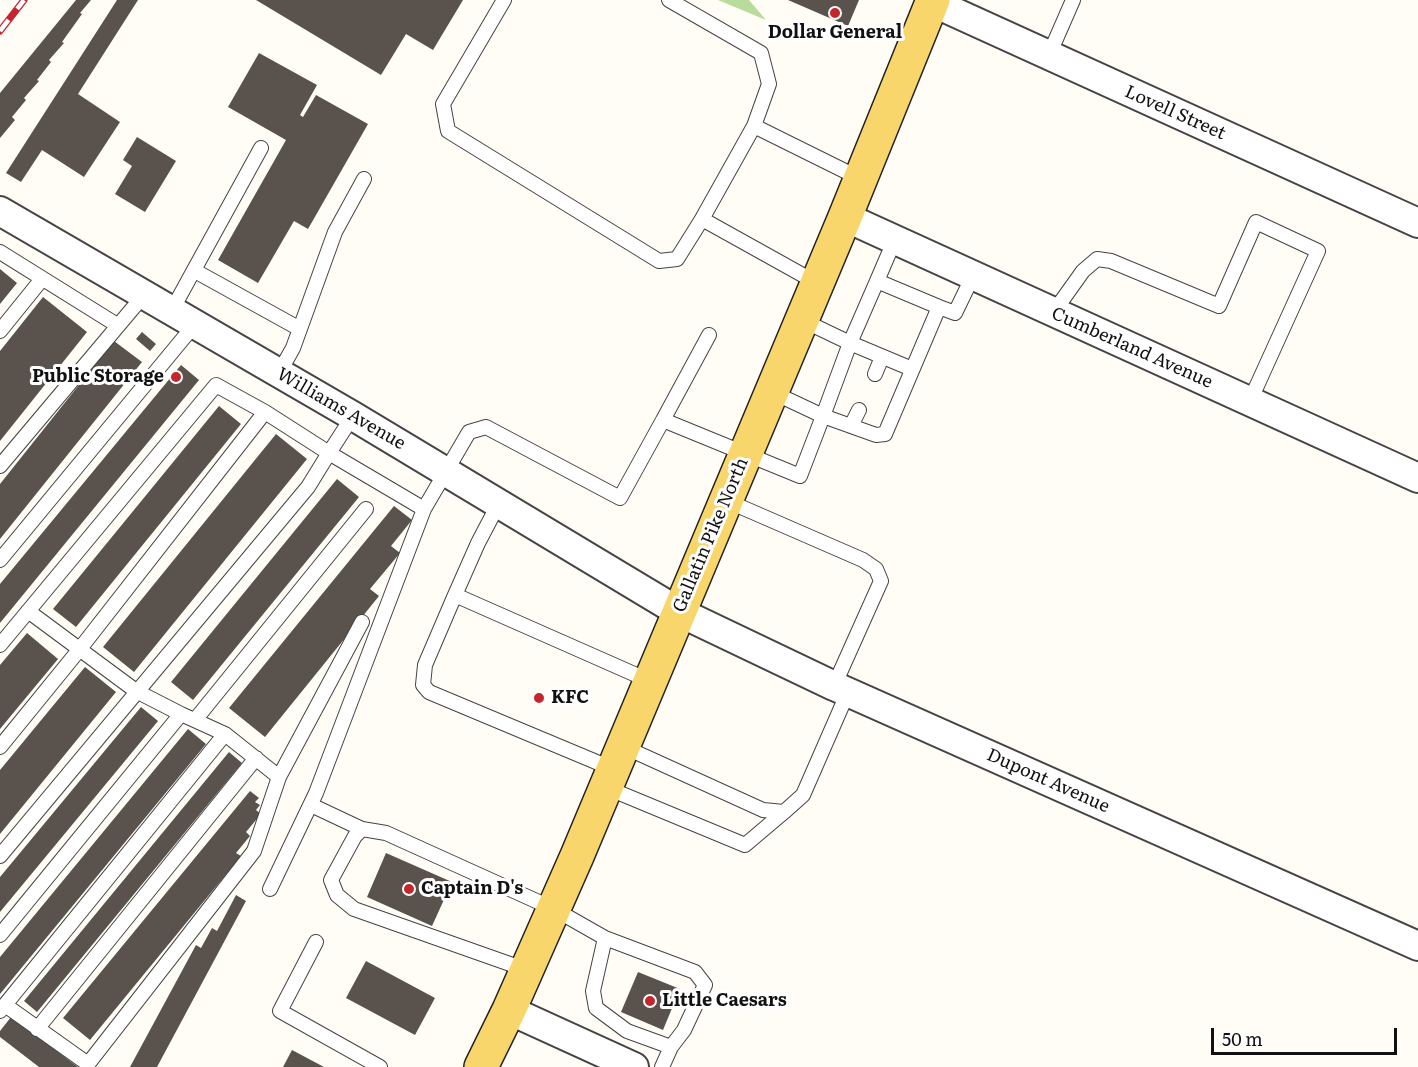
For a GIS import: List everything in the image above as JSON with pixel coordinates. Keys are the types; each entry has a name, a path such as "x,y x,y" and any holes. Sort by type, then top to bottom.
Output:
{"main road":[{"name":"Gallatin Pike North","path":"481,1067 554,909 680,612 861,179 932,1"}],"street":[{"name":"Lovell Street","path":"932,1 1418,223"},
{"name":"Williams Avenue","path":"0,211 353,416 680,612"},
{"name":"Cumberland Avenue","path":"845,217 1418,478"},
{"name":"Dupont Avenue","path":"680,612 841,689 1418,946"},
{"path":"509,1010 634,1067"}],"lane":[{"path":"504,0 443,104 448,131 659,261 677,260 754,126 769,84 760,52 669,0"},
{"path":"1049,56 1073,0"},
{"path":"754,126 861,179"},
{"path":"0,560 184,317 195,271 261,148"},
{"path":"279,373 293,348 335,232 364,178"},
{"path":"702,219 818,283"},
{"path":"1053,313 1083,271 1097,259 1110,261 1219,306 1256,222 1318,250 1250,401"},
{"path":"663,420 800,476 850,343 895,239"},
{"path":"0,252 117,325"},
{"path":"195,271 300,329"},
{"path":"877,280 955,314 973,276"},
{"path":"0,331 42,279"},
{"path":"0,465 144,295"},
{"path":"771,392 823,416 876,435 885,434 939,307"},
{"path":"802,320 912,369"},
{"path":"270,889 310,805 424,509 469,432 486,427 620,498 709,335"},
{"path":"875,374 882,357"},
{"path":"0,645 216,385 265,412 424,509"},
{"path":"851,426 859,410"},
{"path":"0,747 265,412"},
{"path":"0,856 308,487 353,416"},
{"path":"614,767 745,845 803,795 881,581 876,569 863,560 725,500"},
{"path":"500,503 478,543 425,665 423,685 429,692 614,767 763,810 784,812"},
{"path":"195,720 366,509"},
{"path":"454,595 650,681"},
{"path":"28,611 136,691 225,734 279,777"},
{"path":"225,734 2,1008 88,1064 254,851 279,777 362,622"},
{"path":"0,935 181,714"},
{"path":"37,1029 256,758"},
{"path":"310,805 362,829 386,833 554,909 605,938 695,972 705,985 684,1030 670,1047 662,1067"},
{"path":"362,829 355,836 331,880 337,895 354,909 527,970"},
{"path":"605,938 593,991 596,1008 627,1031 670,1047"},
{"path":"316,942 280,1011 380,1067"}],"green space":[{"path":"718,0 749,0 766,20"}],"building":[{"path":"76,0 91,0 80,13 82,14 62,42 64,43 49,60 51,62 37,80 39,81 24,98 26,100 12,117 15,120 0,138 0,93"},
{"path":"117,0 138,0 78,94 120,122 84,177 42,150 21,182 6,173"},
{"path":"256,0 463,0 433,50 406,34 381,75"},
{"name":"Dollar General","path":"788,0 859,0 848,26"},
{"path":"259,53 317,85 300,115 303,117 316,95 368,124 308,229 294,221 258,283 218,260 286,140 228,107"},
{"path":"137,137 176,161 145,212 115,194 132,166 123,160"},
{"path":"0,269 17,283 0,304"},
{"path":"43,297 87,332 0,441 0,351"},
{"path":"142,332 156,344 150,351 136,339"},
{"path":"114,341 142,362 0,539 0,484"},
{"path":"181,365 199,380 0,623 0,584"},
{"path":"219,406 241,424 76,627 53,609"},
{"path":"276,434 307,459 134,672 103,647"},
{"path":"337,479 359,497 193,700 171,682"},
{"path":"394,506 412,520 391,546 400,553 370,589 379,596 265,737 229,708"},
{"path":"27,633 58,659 0,729 0,665"},
{"path":"85,667 116,692 0,834 0,770"},
{"path":"141,707 158,721 0,912 0,877"},
{"path":"188,729 206,744 0,994 0,957"},
{"path":"229,752 242,763 37,1012 24,1001"},
{"path":"250,791 259,798 255,802 260,805 256,810 261,814 246,832 250,836 236,853 241,856 90,1040 63,1018"},
{"name":"Captain D's","path":"386,853 452,882 432,926 367,897"},
{"path":"236,895 246,901 157,1067 130,1067 196,945 201,948 212,928 217,931"},
{"path":"366,961 435,998 415,1035 346,998"},
{"name":"Little Caesars","path":"638,972 680,989 663,1030 621,1012"},
{"path":"11,1017 78,1067 39,1067 0,1037 0,1031"},
{"path":"292,1050 324,1067 283,1067"}],"railway":[{"path":"0,31 24,0"}],"place":[{"name":"Dollar General","path":"835,13"},
{"name":"Public Storage","path":"176,377"},
{"name":"KFC","path":"539,698"},
{"name":"Captain D's","path":"409,889"},
{"name":"Little Caesars","path":"650,1001"}]}
